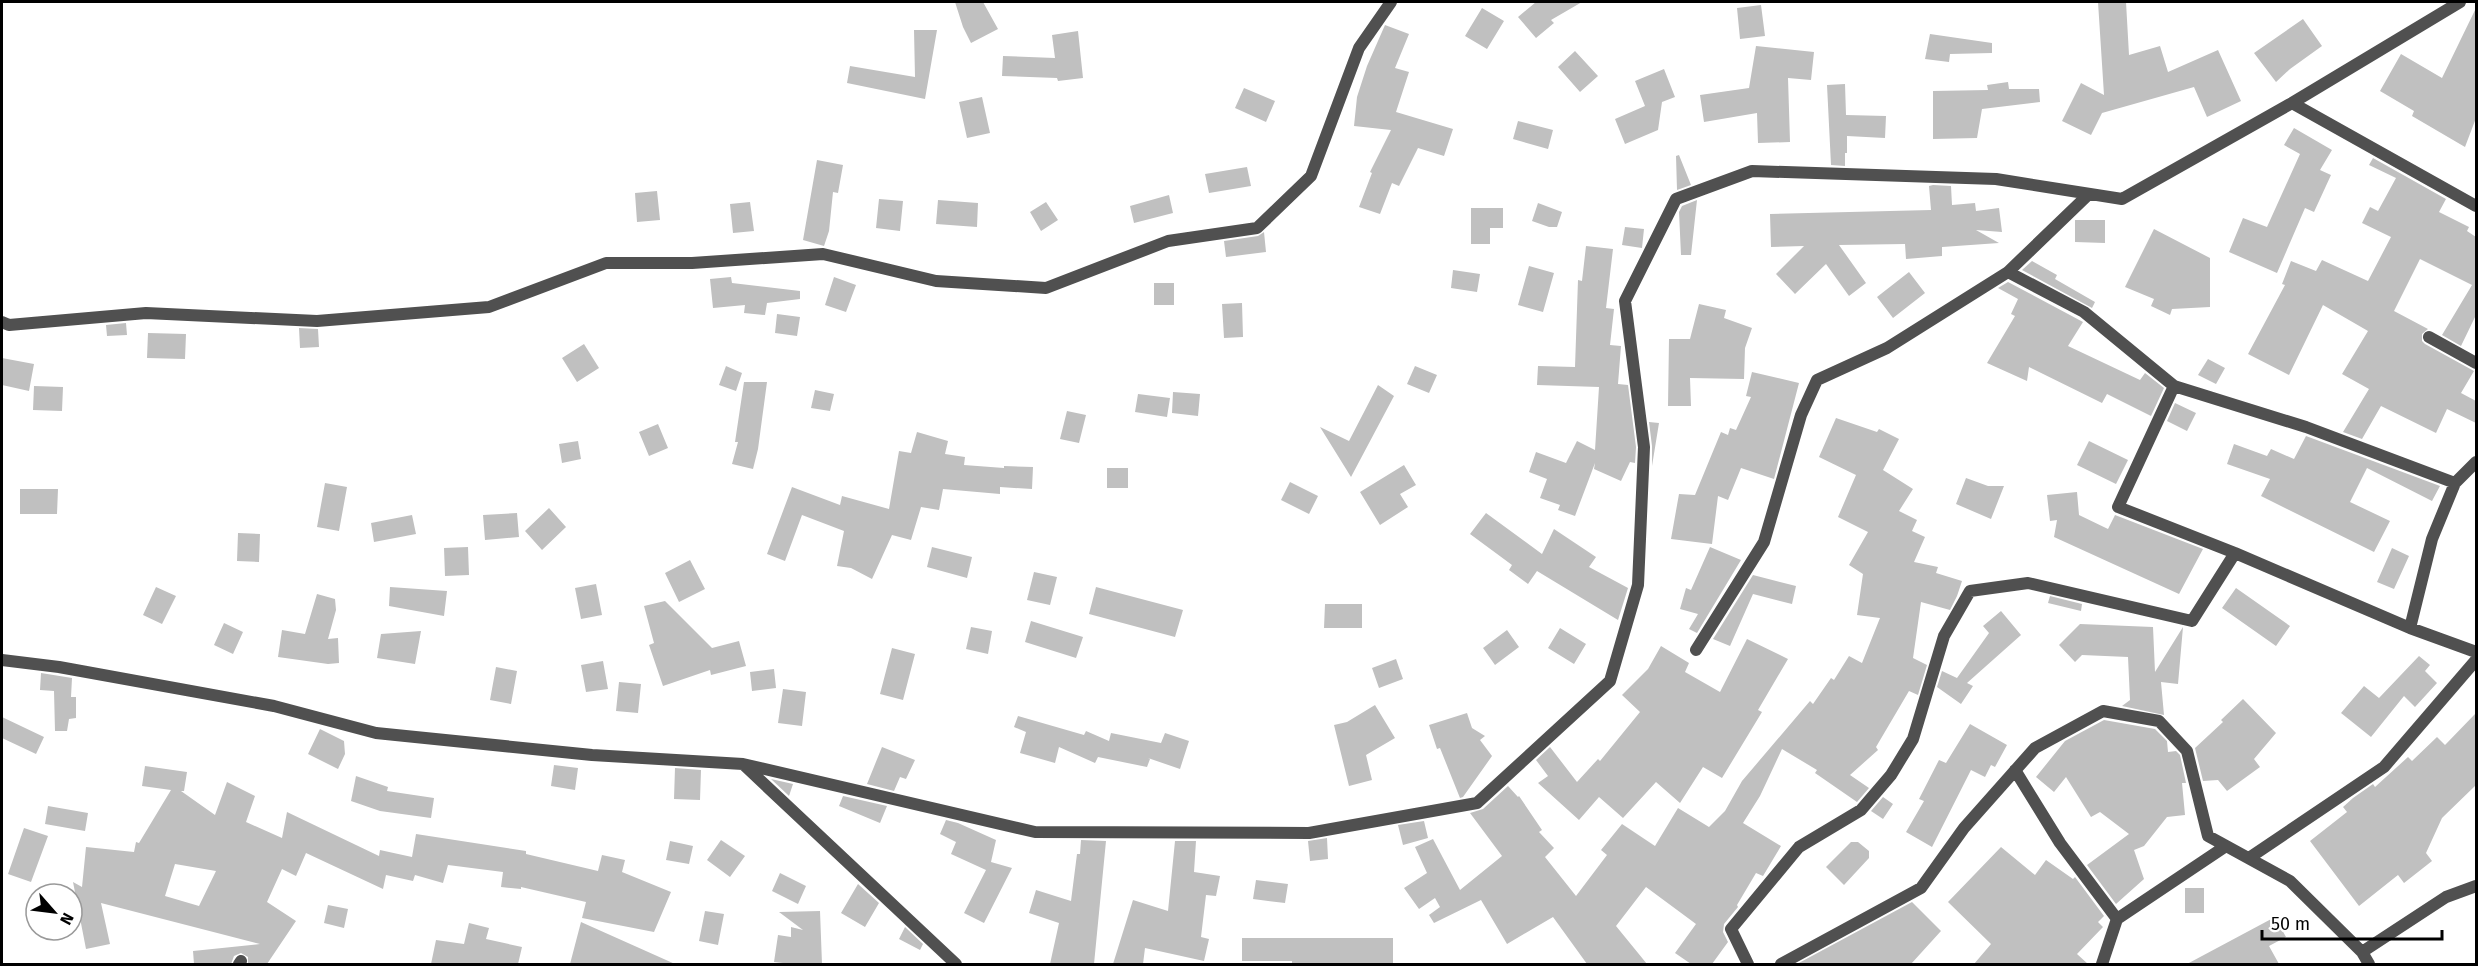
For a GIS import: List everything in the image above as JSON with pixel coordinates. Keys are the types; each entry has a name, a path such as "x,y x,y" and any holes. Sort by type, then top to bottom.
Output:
{"street":[{"path":"2,322 9,325 146,313 317,321 489,307 606,263 692,263 823,254 936,282 1046,288 1168,241 1257,228 1311,176 1359,48 1391,2"},
{"path":"2,660 59,667 274,706 376,733 592,755 743,764 1035,832 1309,833 1477,803 1610,681 1638,585 1644,447 1625,301 1676,199 1752,171 1996,179 2122,199 2292,103 2460,2"},
{"path":"2292,103 2476,206"},
{"path":"1696,650 1764,542 1801,415 1817,380 1887,348 2008,272 2089,194"},
{"path":"2008,272 2084,312 2175,386 2306,427 2455,483"},
{"path":"2429,337 2476,363"},
{"path":"2175,386 2118,507 2235,553 2410,628 2476,652"},
{"path":"2410,628 2432,539 2455,483 2476,462"},
{"path":"1748,964 1731,928 1799,847 1861,810 1891,775 1913,738 1944,636 1970,591 2028,584 2192,621 2235,553"},
{"path":"2249,858 2384,767 2476,660"},
{"path":"1781,964 1921,888 1965,828 2035,748 2103,711 2159,721 2187,751 2208,836 2290,881 2362,952 2369,964"},
{"path":"743,764 956,964"},
{"path":"2015,770 2060,843 2117,920"},
{"path":"2102,964 2117,920 2226,846"},
{"path":"2362,952 2446,897 2476,886"}],"building":[{"path":"955,2 983,2 998,29 971,43"},
{"path":"1536,2 1582,2 1551,20 1554,23 1536,38 1518,17"},
{"path":"2098,2 2126,2 2129,55 2160,46 2168,72 2218,50 2241,101 2207,117 2194,87 2102,113 2091,135 2062,121 2081,83 2104,95"},
{"path":"1761,5 1765,36 1740,39 1737,8"},
{"path":"1482,8 1504,21 1487,49 1465,36"},
{"path":"2476,8 2476,118 2465,147 2412,116 2414,111 2380,91 2401,54 2442,78"},
{"path":"2303,19 2322,46 2276,82 2254,53"},
{"path":"1385,25 1409,34 1395,68 1409,72 1396,112 1453,129 1444,156 1418,148 1399,186 1392,183 1380,214 1359,207 1372,173 1370,172 1391,130 1354,126 1357,97 1367,66"},
{"path":"914,30 937,30 925,99 847,83 850,66 915,77"},
{"path":"1078,31 1083,78 1058,81 1057,78 1002,76 1003,56 1055,58 1052,35"},
{"path":"1930,34 1992,43 1992,53 1950,54 1949,62 1925,59"},
{"path":"1756,46 1814,52 1811,80 1788,78 1790,142 1758,143 1757,113 1704,122 1700,95 1749,88"},
{"path":"1575,51 1598,76 1580,92 1558,67"},
{"path":"1664,69 1675,97 1662,102 1658,130 1625,144 1615,119 1645,106 1635,81"},
{"path":"2008,82 2009,89 2039,89 2040,102 1982,109 1977,138 1933,139 1933,91 1988,90 1987,85"},
{"path":"1845,84 1846,115 1886,116 1885,138 1847,136 1845,166 1831,165 1827,85"},
{"path":"1244,88 1275,101 1266,122 1235,108"},
{"path":"982,97 990,133 967,138 959,102"},
{"path":"1518,121 1553,130 1548,149 1513,139"},
{"path":"2294,128 2332,150 2320,170 2331,175 2314,212 2305,208 2277,273 2229,252 2243,218 2267,227 2300,154 2284,145"},
{"path":"1679,155 1691,185 1677,190 1676,156"},
{"path":"2373,158 2446,199 2439,212 2469,227 2467,231 2476,237 2476,315 2461,346 2442,335 2472,285 2420,259 2394,311 2428,329 2422,334 2422,341 2425,344 2474,371 2461,393 2476,401 2476,423 2447,409 2436,433 2381,406 2362,439 2343,432 2369,389 2342,374 2368,331 2323,305 2289,375 2248,354 2285,285 2282,284 2291,261 2316,271 2322,260 2368,281 2391,237 2362,223 2370,207 2378,211 2396,178 2369,165"},
{"path":"817,160 843,165 838,193 833,192 829,231 824,246 803,240"},
{"path":"1247,167 1251,186 1209,193 1205,174"},
{"path":"1929,186 1951,186 1952,205 1975,203 1976,211 1999,208 2002,232 1976,230 1999,243 1942,247 1942,256 1906,259 1905,244 1839,245 1866,283 1849,296 1826,264 1795,294 1776,274 1804,246 1771,247 1770,214 1931,210"},
{"path":"657,191 660,220 637,222 635,193"},
{"path":"1169,195 1173,213 1134,223 1130,206"},
{"path":"879,199 903,201 900,231 876,228"},
{"path":"938,200 978,203 977,227 936,224"},
{"path":"1697,200 1691,255 1681,255 1679,212 1682,206"},
{"path":"750,202 754,231 733,233 730,204"},
{"path":"1046,202 1058,220 1041,231 1030,212"},
{"path":"1538,203 1562,212 1557,227 1549,227 1532,221"},
{"path":"1471,208 1503,208 1503,228 1490,228 1490,244 1471,244"},
{"path":"2075,220 2105,220 2105,243 2075,242"},
{"path":"1625,227 1644,229 1642,248 1622,245"},
{"path":"2154,229 2210,258 2210,307 2172,309 2170,315 2151,306 2154,299 2125,287"},
{"path":"1264,232 1266,252 1226,257 1224,241 1258,236"},
{"path":"1586,246 1613,249 1606,308 1614,309 1610,345 1621,346 1618,384 1628,385 1636,447 1635,463 1630,462 1621,481 1594,469 1595,463 1575,516 1558,510 1560,505 1540,498 1547,479 1529,472 1536,452 1566,463 1577,441 1595,450 1599,387 1537,385 1538,366 1575,367 1578,280 1582,281"},
{"path":"2032,261 2057,275 2055,279 2095,302 2092,308 2022,270"},
{"path":"1529,266 1554,273 1543,312 1518,305"},
{"path":"1453,270 1480,274 1477,292 1451,288"},
{"path":"1909,272 1925,293 1893,318 1877,297"},
{"path":"731,277 732,283 800,291 800,299 767,303 765,315 744,313 745,305 713,308 710,279"},
{"path":"834,277 856,285 846,312 825,305"},
{"path":"2008,282 2083,322 2068,346 2140,380 2145,373 2164,388 2151,416 2107,394 2102,403 2029,367 2027,381 1987,363 2015,316 2011,314 2018,299 1998,288"},
{"path":"1154,283 1174,283 1174,305 1154,305"},
{"path":"1242,303 1243,337 1224,338 1222,304"},
{"path":"1699,304 1726,310 1724,318 1752,328 1745,348 1744,379 1690,378 1691,406 1668,406 1669,339 1690,339"},
{"path":"777,314 800,317 797,336 775,333"},
{"path":"126,323 127,335 107,336 106,325"},
{"path":"299,328 318,329 319,347 300,348"},
{"path":"148,333 186,334 185,359 147,358"},
{"path":"584,344 599,368 577,382 562,358"},
{"path":"2,358 34,364 29,391 2,385"},
{"path":"2208,359 2225,368 2216,384 2198,375"},
{"path":"726,366 742,373 736,391 719,385"},
{"path":"1415,366 1437,375 1429,393 1407,384"},
{"path":"1752,372 1799,383 1774,479 1741,468 1728,500 1718,496 1712,544 1671,539 1679,494 1695,495 1721,432 1728,435 1730,428 1736,430 1751,397 1746,396"},
{"path":"744,382 767,382 753,469 732,464 738,442 735,442"},
{"path":"1378,385 1394,396 1351,477 1320,427 1349,441"},
{"path":"34,386 63,387 62,411 33,410"},
{"path":"815,390 834,394 830,411 811,408"},
{"path":"1173,392 1200,394 1198,416 1172,413"},
{"path":"1138,394 1170,398 1167,417 1135,412"},
{"path":"2175,403 2196,413 2187,431 2167,421"},
{"path":"1067,411 1086,415 1079,443 1060,439"},
{"path":"1836,418 1877,432 1879,429 1899,439 1883,470 1913,489 1899,511 1917,520 1912,531 1925,537 1914,562 1938,567 1936,573 1962,581 1950,610 1921,602 1913,658 1927,665 1918,695 1909,691 1876,747 1878,750 1850,775 1869,788 1857,802 1815,773 1817,770 1782,749 1760,796 1743,823 1781,846 1763,876 1756,873 1737,905 1738,907 1724,924 1723,932 1728,942 1712,964 1691,964 1675,953 1696,924 1646,887 1616,926 1647,964 1587,964 1553,917 1507,944 1481,900 1434,923 1429,915 1440,907 1435,898 1419,909 1404,888 1427,873 1415,847 1433,839 1460,890 1502,856 1470,813 1483,809 1508,786 1519,796 1542,830 1539,832 1554,848 1545,857 1576,896 1607,855 1601,850 1622,824 1655,846 1678,808 1709,827 1725,811 1742,781 1810,701 1813,704 1831,678 1834,680 1849,656 1862,663 1880,618 1857,615 1863,574 1849,565 1868,532 1838,517 1856,475 1819,457"},
{"path":"1649,422 1659,423 1652,466 1652,446"},
{"path":"658,424 668,448 649,456 639,432"},
{"path":"917,432 948,441 945,454 965,457 964,465 1004,468 1004,466 1033,467 1032,489 1000,487 1000,494 943,489 939,510 921,507 911,540 892,535 872,579 851,568 837,566 844,531 802,515 785,561 767,554 792,487 840,505 842,496 889,509 899,451 911,453"},
{"path":"2306,436 2440,486 2432,501 2367,468 2350,502 2390,521 2374,552 2261,496 2270,479 2227,464 2234,444 2267,456 2271,449 2294,459"},
{"path":"578,441 581,459 562,463 559,444"},
{"path":"2089,441 2128,460 2116,484 2077,465"},
{"path":"1404,465 1416,485 1400,494 1408,507 1380,525 1360,492"},
{"path":"1107,468 1128,468 1128,488 1107,488"},
{"path":"1966,478 1988,486 2004,486 1991,519 1956,504"},
{"path":"1290,482 1318,496 1309,514 1281,500"},
{"path":"325,483 347,487 339,531 317,527"},
{"path":"20,489 58,489 57,514 20,514"},
{"path":"2077,492 2079,515 2108,529 2115,515 2203,549 2179,594 2054,537 2057,520 2050,521 2047,495"},
{"path":"549,508 566,527 542,550 525,531"},
{"path":"517,513 519,537 485,540 483,515"},
{"path":"1486,513 1542,554 1554,529 1596,557 1589,567 1628,588 1618,620 1537,571 1528,584 1509,570 1512,565 1470,534"},
{"path":"412,515 416,534 374,542 371,523"},
{"path":"238,533 260,534 259,562 237,561"},
{"path":"468,547 469,575 445,576 444,548"},
{"path":"932,547 972,557 967,578 927,567"},
{"path":"1710,547 1741,560 1697,633 1689,629 1698,614 1680,609 1686,588 1691,590"},
{"path":"2392,548 2409,556 2394,589 2377,582"},
{"path":"690,560 705,589 679,602 665,573"},
{"path":"1034,572 1057,577 1050,605 1027,600"},
{"path":"1753,575 1796,586 1792,604 1753,594 1730,646 1713,639"},
{"path":"596,584 602,615 581,619 575,588"},
{"path":"156,587 176,596 162,624 143,615"},
{"path":"390,587 447,591 444,616 389,606"},
{"path":"1096,587 1183,610 1175,637 1089,614"},
{"path":"2236,588 2290,626 2276,646 2222,608"},
{"path":"317,594 335,599 336,610 328,639 338,638 339,663 328,664 278,657 282,630 305,634"},
{"path":"2050,596 2082,604 2081,611 2048,603"},
{"path":"665,601 712,648 739,641 746,666 711,675 710,670 663,686 649,645 654,643 644,606"},
{"path":"1325,604 1362,604 1362,628 1324,628"},
{"path":"2001,611 2021,635 1967,683 1973,686 1961,704 1937,687 1942,671 1957,678 1989,633 1983,626"},
{"path":"1031,621 1083,637 1076,658 1025,642"},
{"path":"224,623 243,632 233,654 214,645"},
{"path":"2080,624 2153,627 2155,672 2183,627 2178,684 2161,682 2164,715 2122,706 2130,700 2128,657 2082,655 2075,662 2059,645"},
{"path":"971,627 992,631 988,654 966,649"},
{"path":"1560,628 1586,644 1574,664 1548,648"},
{"path":"1507,630 1519,647 1495,665 1483,648"},
{"path":"421,631 415,664 377,658 381,634"},
{"path":"1747,639 1788,659 1758,710 1762,712 1722,778 1703,767 1680,803 1656,782 1623,818 1599,797 1579,820 1538,783 1548,776 1536,760 1550,747 1577,782 1598,759 1600,761 1640,712 1622,695 1648,669 1661,646 1689,663 1685,672 1720,692"},
{"path":"892,648 915,654 903,700 880,694"},
{"path":"2419,656 2430,665 2425,671 2437,683 2415,707 2404,696 2371,737 2341,713 2364,686 2379,698"},
{"path":"1396,659 1403,679 1379,688 1372,668"},
{"path":"603,661 608,689 586,692 581,665"},
{"path":"496,667 517,671 511,704 490,700"},
{"path":"774,669 776,688 752,691 750,672"},
{"path":"41,673 72,678 71,697 76,697 76,718 69,719 67,731 55,731 54,691 40,690"},
{"path":"619,682 641,684 638,713 616,711"},
{"path":"783,689 806,692 802,726 778,723"},
{"path":"2243,699 2276,733 2254,759 2260,767 2227,791 2218,780 2203,781 2195,748 2223,722 2221,720"},
{"path":"1375,705 1395,738 1366,755 1372,780 1349,786 1334,725 1347,722"},
{"path":"1467,713 1472,728 1485,736 1480,740 1492,756 1460,798 1440,748 1437,749 1429,725"},
{"path":"2476,713 2476,785 2442,818 2426,853 2432,861 2404,883 2398,875 2359,906 2310,841 2347,812 2343,807 2353,798 2373,784 2375,787 2408,757 2412,761 2437,737 2445,745"},
{"path":"1018,716 1084,735 1086,731 1109,741 1111,733 1161,743 1165,733 1189,741 1180,769 1148,758 1150,759 1147,767 1098,757 1095,763 1059,747 1055,763 1020,753 1026,732 1014,727"},
{"path":"2,717 44,737 36,754 2,738"},
{"path":"2104,720 2155,729 2167,741 2168,752 2176,751 2180,755 2186,783 2182,783 2185,815 2167,817 2144,846 2134,850 2144,879 2116,904 2087,865 2129,834 2100,812 2091,817 2066,777 2054,792 2036,777 2065,741"},
{"path":"1970,724 2007,745 1995,767 1991,765 1985,777 1971,770 1932,847 1906,832 1924,801 1919,799 1939,760 1946,763"},
{"path":"320,729 344,741 345,754 338,769 308,754"},
{"path":"882,747 915,760 906,779 900,777 894,791 867,784"},
{"path":"554,765 578,768 575,790 551,786"},
{"path":"145,766 187,772 184,791 181,791 215,815 227,782 255,796 246,822 282,838 287,812 379,856 380,850 412,857 416,834 526,851 526,854 598,871 602,855 625,860 622,872 671,892 654,932 582,918 586,902 521,887 521,889 501,887 503,872 448,865 443,883 415,875 413,881 386,875 383,889 306,853 296,876 282,869 267,902 296,921 267,964 248,964 248,957 241,953 234,956 231,964 194,964 193,951 260,944 101,903 110,944 86,949 82,882 86,847 134,852 136,842 139,843 171,790 142,786","holes":["175,864 216,871 199,906 165,896"]},
{"path":"675,768 701,770 700,800 674,799"},
{"path":"356,776 388,787 387,791 434,798 431,818 380,811 351,801"},
{"path":"771,779 793,784 789,796 788,795"},
{"path":"843,796 887,806 880,823 839,806"},
{"path":"1883,797 1893,804 1883,819 1871,811"},
{"path":"48,806 88,813 85,831 45,824"},
{"path":"946,820 996,840 991,862 1012,868 984,923 964,913 986,870 951,854 956,842 940,834"},
{"path":"1424,821 1428,838 1403,845 1398,825"},
{"path":"24,828 48,836 31,882 8,874"},
{"path":"1327,838 1328,859 1310,861 1308,841"},
{"path":"721,840 745,856 730,877 707,860"},
{"path":"1081,840 1106,841 1094,964 1050,964 1059,923 1029,913 1036,890 1071,901"},
{"path":"670,841 693,846 689,864 666,860"},
{"path":"1175,841 1196,841 1194,872 1220,876 1216,896 1206,895 1201,937 1209,939 1204,961 1145,948 1143,964 1113,964 1133,900 1168,911"},
{"path":"1851,842 1858,842 1869,851 1869,858 1844,885 1826,867"},
{"path":"2001,847 2035,875 2046,860 2073,879 2075,877 2104,916 2098,922 2103,927 2077,954 2088,964 1974,964 1991,944 1948,902"},
{"path":"780,873 806,886 798,904 772,891"},
{"path":"1256,880 1288,884 1285,903 1253,899"},
{"path":"858,884 879,903 865,927 841,913"},
{"path":"2185,888 2204,888 2204,913 2185,913"},
{"path":"1912,902 1941,931 1911,964 1797,964"},
{"path":"328,905 348,909 344,928 324,923"},
{"path":"705,911 724,914 718,945 699,941"},
{"path":"820,911 822,964 774,962 778,935 791,937 791,927 803,930 779,912"},
{"path":"2275,917 2286,937 2269,946 2279,964 2187,964"},
{"path":"581,922 675,964 570,964"},
{"path":"469,923 489,928 486,939 522,947 518,964 431,964 436,940 464,944"},
{"path":"905,927 923,944 920,950 899,939"},
{"path":"1242,938 1393,938 1393,964 1292,964 1292,961 1242,961"}]}
